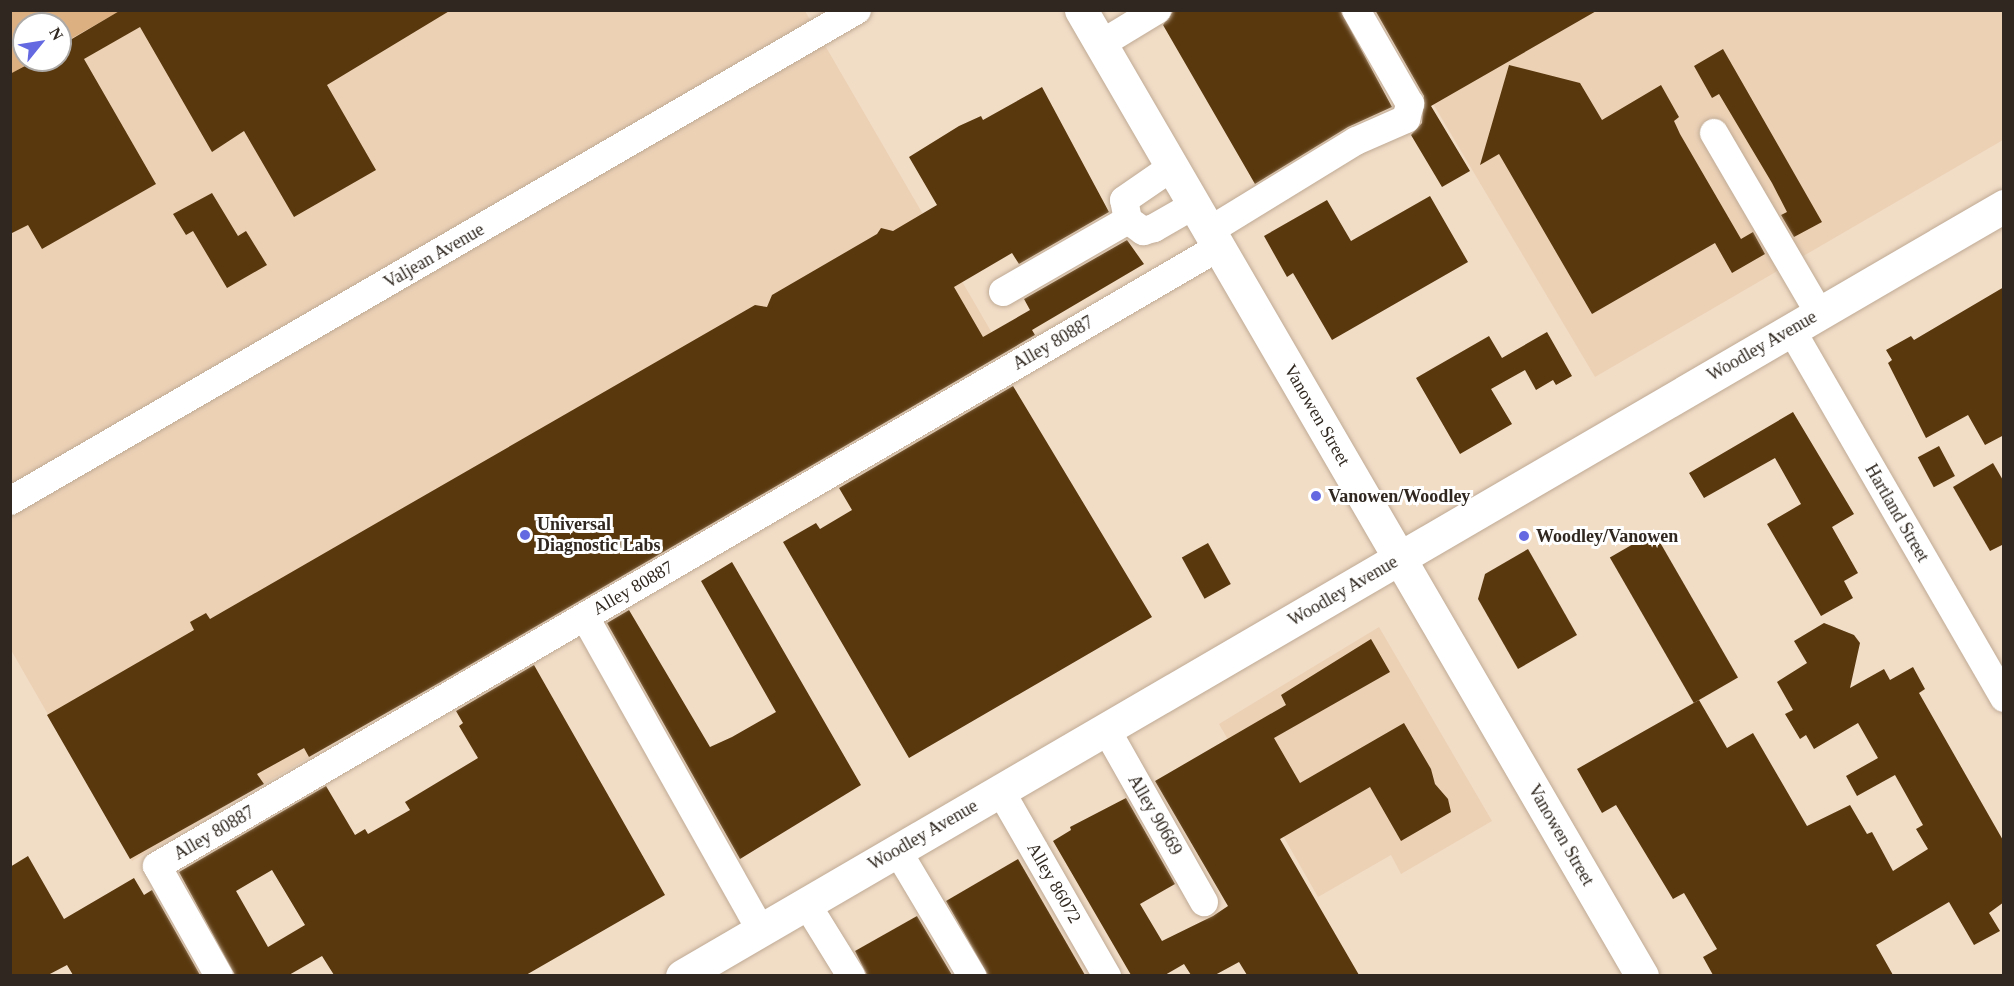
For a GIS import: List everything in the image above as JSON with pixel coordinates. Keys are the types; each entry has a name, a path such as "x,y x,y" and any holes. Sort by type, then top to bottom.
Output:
{"main road":[{"name":"Vanowen Street","path":"1081,10 1642,975"},
{"name":"Woodley Avenue","path":"682,975 2004,206"}],"street":[{"name":"Valjean Avenue","path":"10,501 857,10"},
{"path":"1101,44 1157,10"},
{"path":"1172,167 1124,200 1128,220 1143,231 1154,228 1207,228 1356,141 1406,119 1410,104 1356,10"},
{"name":"Hartland Street","path":"1714,133 1805,321 2004,698"},
{"path":"1003,292 1128,220"},
{"name":"Alley 80887","path":"219,975 157,866 585,617 1207,228"},
{"path":"585,617 760,930"},
{"name":"Alley 90669","path":"1106,729 1204,902"},
{"name":"Alley 86072","path":"1000,790 1107,975"},
{"path":"897,850 972,975"},
{"path":"806,903 851,975"}],"shaded area":[{"path":"11,11 120,11 72,38 72,12 12,12 12,72 14,72 11,74"},
{"path":"120,11 805,11 1003,352 132,861 11,650 10,74 13,72 72,72 72,38"},
{"path":"1378,11 2003,11 2003,140 1595,377"},
{"path":"1379,627 1492,821 1401,874 1391,855 1318,897 1219,724"}],"building":[{"path":"121,10 451,10 327,85 376,170 294,217 244,131 212,152 140,27 84,59 156,184 42,249 28,225 10,234 10,74 14,72 72,72 72,39"},
{"path":"1174,10 1340,10 1392,107 1348,127 1255,184 1163,25"},
{"path":"1375,10 1598,10 1431,106 1470,171 1442,187 1411,135 1422,123 1424,96"},
{"path":"1723,49 1822,222 1794,237 1781,215 1787,212 1772,183 1719,94 1712,98 1694,66"},
{"path":"1509,65 1580,83 1602,120 1661,85 1679,117 1674,121 1680,134 1741,239 1753,232 1765,254 1732,273 1715,243 1592,314 1499,154 1480,165"},
{"path":"1042,87 1109,212 1019,264 1012,253 954,287 983,337 1030,310 1024,299 1127,240 1144,264 1032,330 1035,335 439,683 309,757 304,748 257,774 264,784 130,859 47,715 194,630 190,622 206,613 210,619 755,305 767,307 772,295 877,234 881,228 893,231 937,205 909,157 959,126 981,116 983,120"},
{"path":"212,193 238,236 246,231 267,265 227,288 193,231 186,235 173,214"},
{"path":"1430,196 1468,262 1332,340 1293,273 1287,277 1264,236 1327,200 1351,241"},
{"path":"2004,287 2004,435 1985,445 1968,415 1926,438 1888,363 1892,360 1886,350 1911,336 1914,340"},
{"path":"1547,332 1572,376 1556,385 1553,380 1536,390 1525,370 1491,389 1512,424 1460,454 1416,378 1489,336 1502,358"},
{"path":"1013,386 1152,617 909,758 783,542 816,523 820,529 852,510 839,488"},
{"path":"1793,412 1854,514 1832,527 1858,573 1844,581 1853,598 1821,616 1767,524 1801,504 1775,458 1704,498 1689,473"},
{"path":"1939,446 1955,476 1934,487 1918,457"},
{"path":"1993,463 2004,482 2004,544 1990,551 1953,487"},
{"path":"1654,532 1738,677 1694,703 1610,558"},
{"path":"1208,543 1231,584 1205,599 1182,558"},
{"path":"1528,549 1577,635 1518,669 1478,599 1485,574"},
{"path":"732,562 861,785 740,859 607,623 629,610 710,747 732,737 776,712 701,581"},
{"path":"1824,623 1854,635 1860,643 1850,688 1884,669 1890,680 1913,667 1925,689 1919,693 2004,842 2004,902 1989,913 2000,931 1974,945 1949,902 1876,945 1893,975 1713,975 1703,957 1717,949 1684,893 1673,899 1616,805 1602,813 1577,769 1699,700 1727,748 1753,733 1807,826 1850,805 1867,834 1872,832 1893,871 1928,849 1916,829 1923,825 1895,775 1857,796 1846,776 1878,758 1858,723 1814,749 1806,735 1800,739 1785,714 1793,710 1777,682 1807,663 1794,641"},
{"path":"1371,639 1390,672 1274,738 1300,783 1404,723 1431,769 1435,784 1448,799 1451,812 1401,841 1370,787 1280,839 1359,975 1247,975 1239,962 1215,975 1191,975 1184,964 1165,975 1131,975 1053,841 1071,830 1070,827 1126,798 1175,884 1140,904 1162,941 1213,916 1228,906 1155,781 1286,705 1281,695"},
{"path":"534,665 665,895 526,975 334,975 322,956 289,975 235,975 179,872 326,786 355,835 365,829 368,834 410,810 405,802 478,758 459,726 463,723 456,711","holes":["272,870 305,925 268,947 236,891"]},
{"path":"28,856 64,919 134,878 144,895 152,890 200,975 73,975 67,965 48,975 10,975 10,867"},
{"path":"1018,859 1085,975 988,975 946,901"},
{"path":"917,916 952,975 867,975 855,951"}],"place":[{"name":"Vanowen/Woodley","path":"1316,496"},
{"name":"Universal Diagnostic Labs","path":"525,535"},
{"name":"Woodley/Vanowen","path":"1524,536"}]}
